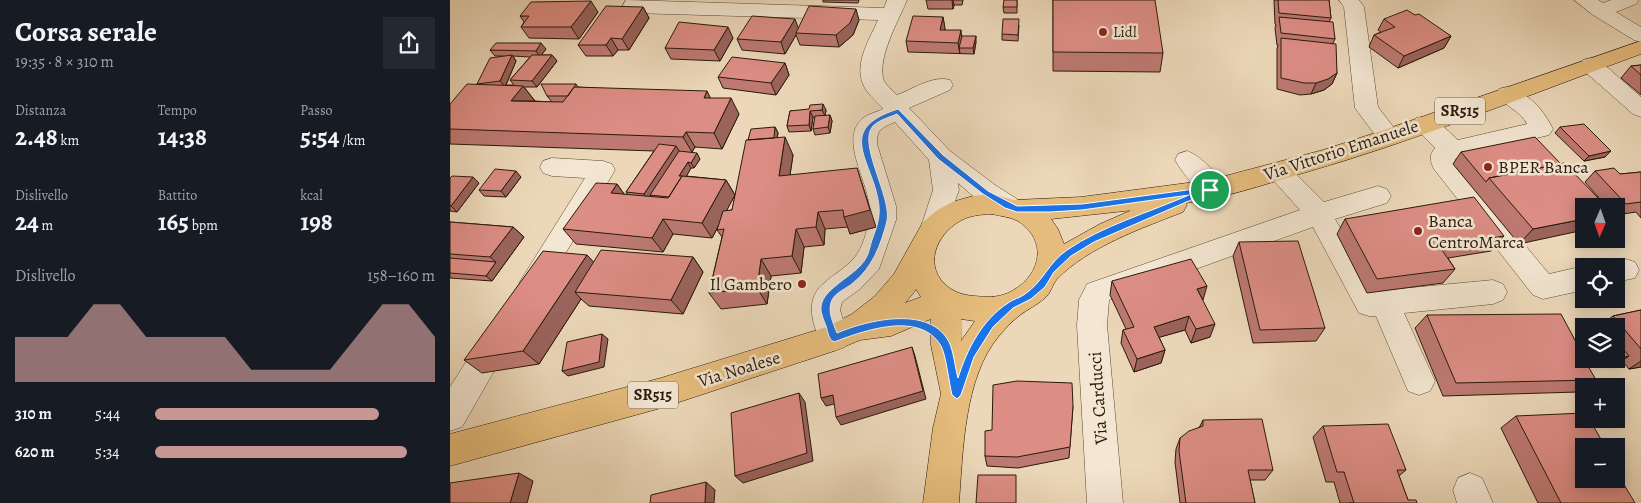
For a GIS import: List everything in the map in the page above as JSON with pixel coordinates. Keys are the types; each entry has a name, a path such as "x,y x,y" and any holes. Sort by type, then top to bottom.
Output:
{"main road":[{"name":"Via Vittorio Emanuele","path":"1012,207 1050,209 1082,207 1212,189 1278,172 1389,138 1507,94 1641,48"},
{"name":"Via Vittorio Emanuele","path":"1051,269 1068,253 1091,240 1212,189"},
{"path":"992,204 1012,207 1030,215 1048,233 1052,251 1051,269 1042,284 1028,297 1010,306 994,310 960,307 945,301 934,293 922,276 920,256 922,245 934,227 946,217 968,208 992,204"},
{"name":"Via Noalese","path":"843,334 879,312 901,290 920,256"},
{"name":"Via Noalese","path":"450,450 662,393 843,334 891,323 945,301"},
{"path":"945,301 946,345 957,395"},
{"path":"941,503 957,395 970,355 990,324 1010,306"},
{"path":"891,323 908,322 924,326 935,333 946,345"}],"street":[{"path":"636,0 632,7 894,7 873,56 871,68 874,84 941,157 986,192 1012,207"},
{"path":"1349,0 1354,7 1367,108 1389,138"},
{"path":"1592,5 1629,0"},
{"path":"1592,5 1641,36"},
{"path":"1591,65 1641,109"},
{"path":"843,334 825,310 828,299 832,293 850,281 869,261 883,220 883,206 865,144 865,133 871,124 942,85"},
{"path":"1507,94 1534,114 1541,129 1453,150 1443,154 1443,163 1543,287 1575,280"},
{"path":"1424,124 1453,150"},
{"path":"934,227 946,190 941,157"},
{"path":"1187,160 1212,189"},
{"path":"450,416 603,170 552,167"},
{"path":"1278,172 1319,214 1368,304 1493,292"},
{"path":"1319,214 1378,196"},
{"name":"Via Carducci","path":"1105,503 1092,325 1095,294 1114,285 1319,214"},
{"path":"1385,303 1420,380"}],"building":[{"path":"1004,0 1017,0 1017,7 1003,7"},
{"name":"Lidl","path":"1053,0 1155,0 1163,53 1053,52"},
{"path":"1278,0 1329,0 1331,18 1279,13"},
{"path":"591,1 571,27 521,27 529,16 520,16 531,2"},
{"path":"606,6 643,7 622,39 611,38 606,45 578,45"},
{"path":"809,6 856,9 850,23 836,35 796,33"},
{"path":"1407,10 1415,15 1419,14 1451,36 1404,56 1374,35 1395,27 1384,19"},
{"path":"752,16 795,19 781,42 737,39"},
{"path":"913,16 943,17 940,30 961,30 958,43 906,41"},
{"path":"1279,17 1333,22 1335,39 1281,33"},
{"path":"1003,19 1019,19 1018,35 1002,34"},
{"path":"679,22 728,27 714,50 665,48"},
{"path":"962,36 976,36 973,48 959,48"},
{"path":"1281,38 1336,44 1337,73 1328,79 1316,83 1304,83 1281,78"},
{"path":"496,43 541,43 536,51 490,50"},
{"path":"512,55 500,81 477,84 490,58"},
{"path":"532,55 552,55 532,81 510,80"},
{"path":"732,57 785,63 771,83 718,77"},
{"path":"1641,65 1641,75 1631,66"},
{"path":"467,84 523,86 511,101 563,102 574,87 707,91 704,98 731,98 714,133 686,132 683,137 450,129 450,104"},
{"path":"541,84 576,84 568,96 547,96"},
{"path":"823,104 822,110 810,111 809,125 787,126 790,111 809,109 810,105"},
{"path":"830,115 828,127 813,129 815,116"},
{"path":"1584,124 1611,151 1589,156 1560,127"},
{"path":"775,127 774,138 748,140 751,129"},
{"path":"785,137 779,176 857,168 870,210 844,217 843,210 818,212 816,227 796,229 792,256 761,259 757,288 709,293 724,229 717,230 723,211 732,210 746,140"},
{"path":"1535,137 1561,164 1489,178 1486,182 1461,152"},
{"path":"659,144 676,146 644,194 626,192"},
{"path":"679,151 697,153 691,163 688,162 679,176 682,176 669,197 650,195"},
{"path":"1564,163 1598,198 1575,198 1575,221 1533,229 1489,178"},
{"path":"1614,168 1620,174 1641,172 1641,202 1626,204 1625,198 1620,198 1595,171"},
{"path":"495,169 516,171 501,191 479,190"},
{"path":"452,176 473,177 450,206 450,178"},
{"path":"682,176 726,180 702,223 663,219 652,238 563,229 596,183 617,184 611,193 668,198"},
{"path":"1474,197 1504,236 1440,247 1455,269 1377,279 1345,219"},
{"path":"450,222 513,227 490,257 450,254"},
{"path":"1298,241 1325,328 1260,330 1239,242"},
{"path":"601,250 693,257 671,300 575,292"},
{"path":"543,251 587,255 523,351 464,360"},
{"path":"450,258 496,262 486,276 450,273"},
{"path":"1191,259 1207,286 1197,289 1215,324 1196,329 1189,316 1154,327 1165,350 1137,359 1123,330 1134,327 1112,281"},
{"path":"1641,310 1641,349 1625,330 1625,318 1615,318 1613,316"},
{"path":"1561,314 1575,340 1575,368 1589,368 1595,378 1575,378 1575,380 1456,383 1427,315"},
{"path":"602,334 599,362 562,371 567,342"},
{"path":"912,347 923,391 836,417 833,395 821,398 818,374"},
{"path":"1017,381 1072,383 1073,406 1070,447 1017,457 985,456 985,431 992,430 993,385"},
{"path":"799,393 807,453 735,476 731,413"},
{"path":"1575,413 1575,428 1594,428 1600,438 1575,438 1575,488 1625,488 1625,486 1635,503 1561,503 1516,416"},
{"path":"1262,419 1273,470 1248,470 1255,503 1186,503 1179,451 1180,438 1189,431 1203,426 1203,420"},
{"path":"1388,424 1406,470 1397,470 1408,500 1416,500 1417,503 1354,503 1344,472 1337,472 1323,426"},
{"path":"519,473 510,503 450,503 450,483"},
{"path":"978,475 1016,475 1016,503 976,503"},
{"path":"706,482 705,503 650,503 651,495"}],"place":[{"name":"Lidl","path":"1103,32"},
{"name":"BPER Banca","path":"1488,167"},
{"name":"Banca CentroMarca","path":"1418,231"},
{"name":"Il Gambero","path":"802,284"}],"route":[{"path":"898,111 941,157 986,192 1008,206 1017,209 1035,210 1082,207 1210,190 1135,220 1068,253 1051,269 1042,284 1028,297 1010,306 990,324 970,355 957,395 946,345 935,333 924,326 908,322 891,323 853,330 834,338 825,310 828,299 832,293 850,281 869,261 883,220 883,206 865,144 865,133 871,124 898,111"}]}
